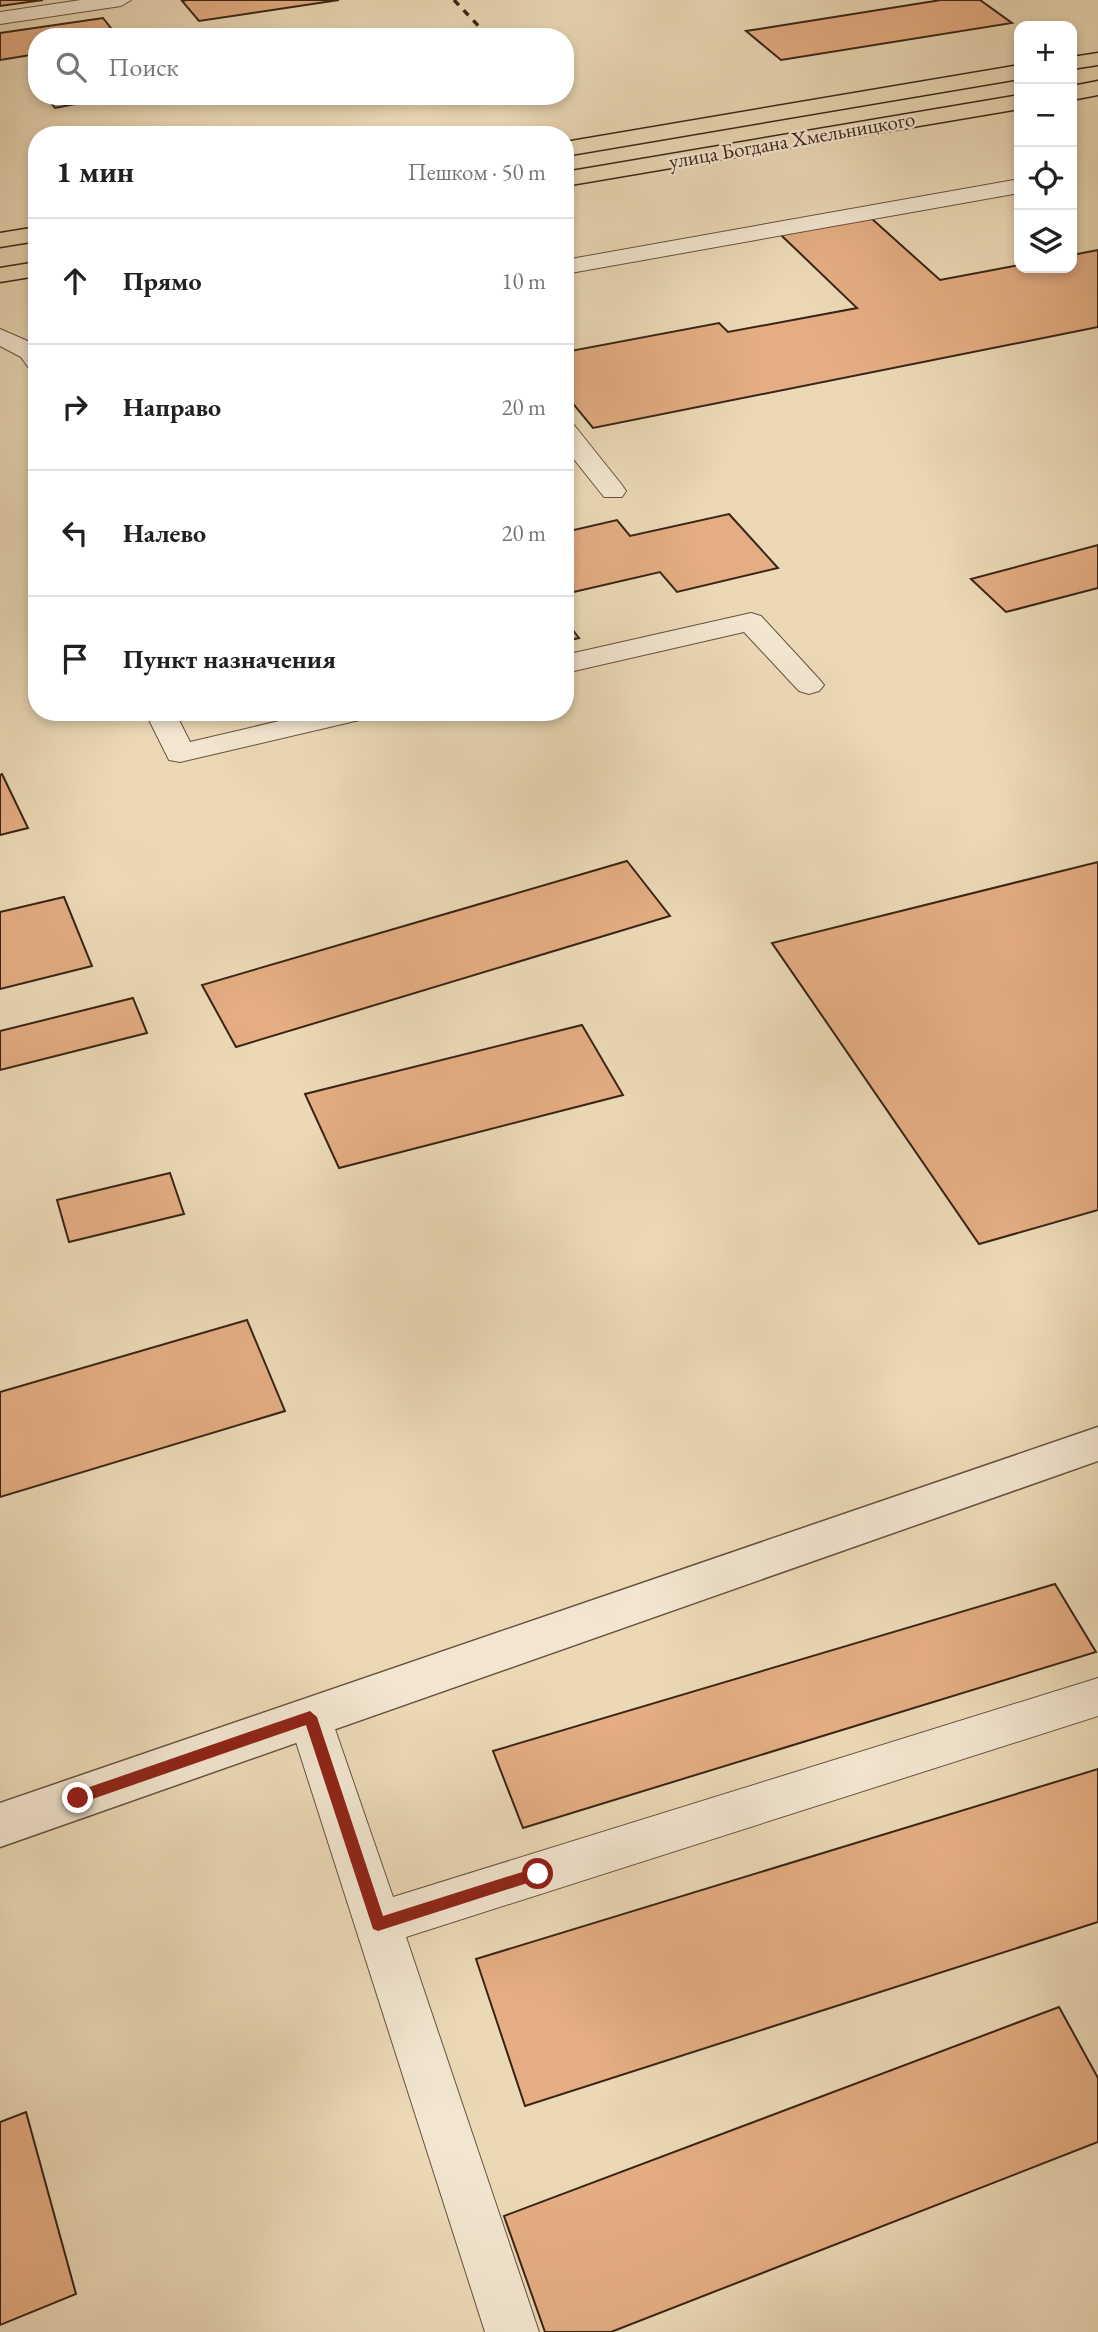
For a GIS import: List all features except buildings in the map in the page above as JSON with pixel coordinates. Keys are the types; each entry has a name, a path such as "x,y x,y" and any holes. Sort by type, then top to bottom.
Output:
{"highway":[{"path":"1077,62 1098,59"},
{"name":"улица Богдана Хмельницкого","path":"574,147 1014,73"},
{"path":"1077,92 1098,88"},
{"name":"улица Богдана Хмельницкого","path":"574,177 1014,103"},
{"path":"0,240 28,235"},
{"path":"0,275 28,270"}],"street":[{"path":"0,1825 1098,1444"}],"lane":[{"path":"0,18 121,0"},
{"path":"574,265 1014,187"},
{"path":"0,336 28,350"},
{"path":"574,442 613,491"},
{"path":"574,662 751,622 809,685"},
{"path":"164,721 180,753 318,721"},
{"path":"378,1924 1098,1697"},
{"path":"310,1717 512,2332"}],"railway":[{"path":"454,0 480,28"}],"route":[{"path":"78,1798 310,1717 378,1924 538,1874"}]}
